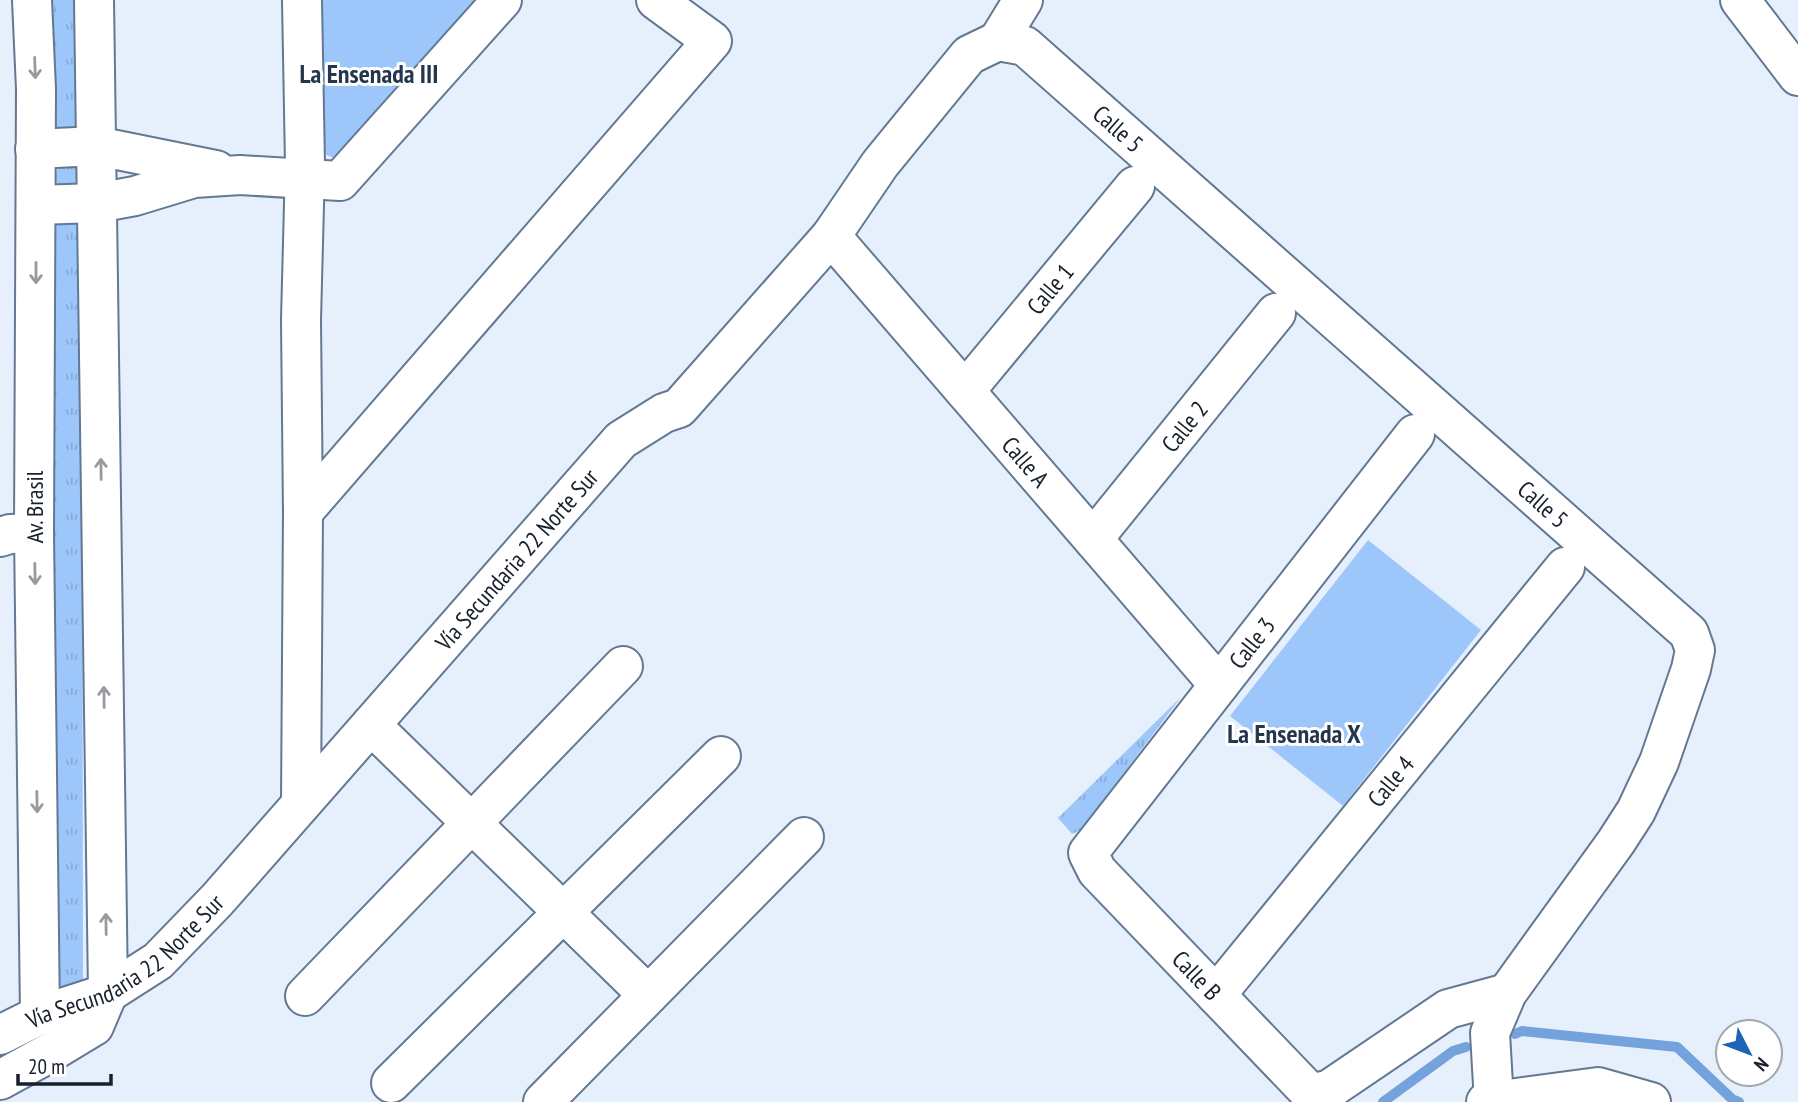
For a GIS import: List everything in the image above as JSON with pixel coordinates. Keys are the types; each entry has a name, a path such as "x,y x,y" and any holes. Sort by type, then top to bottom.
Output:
{"street":[{"name":"Av. Brasil","path":"32,0 36,89 36,205 17,535 40,1015"},
{"path":"0,1080 94,1026 108,993 94,0"},
{"path":"301,804 301,320 305,178 302,0"},
{"path":"36,205 97,204 135,197 194,178 240,175 340,181 502,0"},
{"path":"303,512 712,41 656,0"},
{"path":"998,41 1023,0"},
{"path":"1740,0 1798,76"},
{"name":"Vía Secundaria 22 Norte Sur","path":"0,1035 40,1015 108,993 158,961 217,900 621,439 664,413 680,408 831,236 880,164 969,55 998,41"},
{"name":"Calle 5","path":"998,41 1025,46 1689,633 1695,650 1691,669 1659,762 1636,811 1507,993 1490,1034 1491,1101"},
{"path":"35,149 97,146 240,175"},
{"name":"Calle 1","path":"965,391 1135,186"},
{"name":"Calle A","path":"831,236 1219,685"},
{"name":"Calle 2","path":"1093,540 1276,313"},
{"name":"Calle 3","path":"1088,853 1415,434"},
{"name":"Calle 4","path":"1216,995 1565,567"},
{"path":"305,996 623,666"},
{"path":"370,725 648,995"},
{"path":"391,1083 721,756"},
{"path":"543,1102 804,837"},
{"name":"Calle B","path":"1088,853 1097,872 1311,1094 1330,1089 1448,1009 1507,993"},
{"path":"1491,1101 1598,1087 1651,1102"}],"green space":[{"path":"49,0 79,0 83,127 56,133 52,124 52,14"},
{"path":"316,0 486,0 335,159 323,153"},
{"path":"80,162 85,186 59,187 55,179 58,166"},
{"path":"58,218 75,218 82,229 83,985 56,995 51,226"},
{"path":"1368,540 1481,630 1343,806 1230,716"},
{"path":"1181,697 1081,830 1072,834 1058,818"}],"waterway":[{"path":"1515,1034 1522,1031 1677,1047 1732,1099 1739,1102"},
{"path":"1383,1102 1453,1051 1466,1047"}],"district":[{"name":"La Ensenada III","path":"369,73"},
{"name":"La Ensenada X","path":"1294,733"}]}
